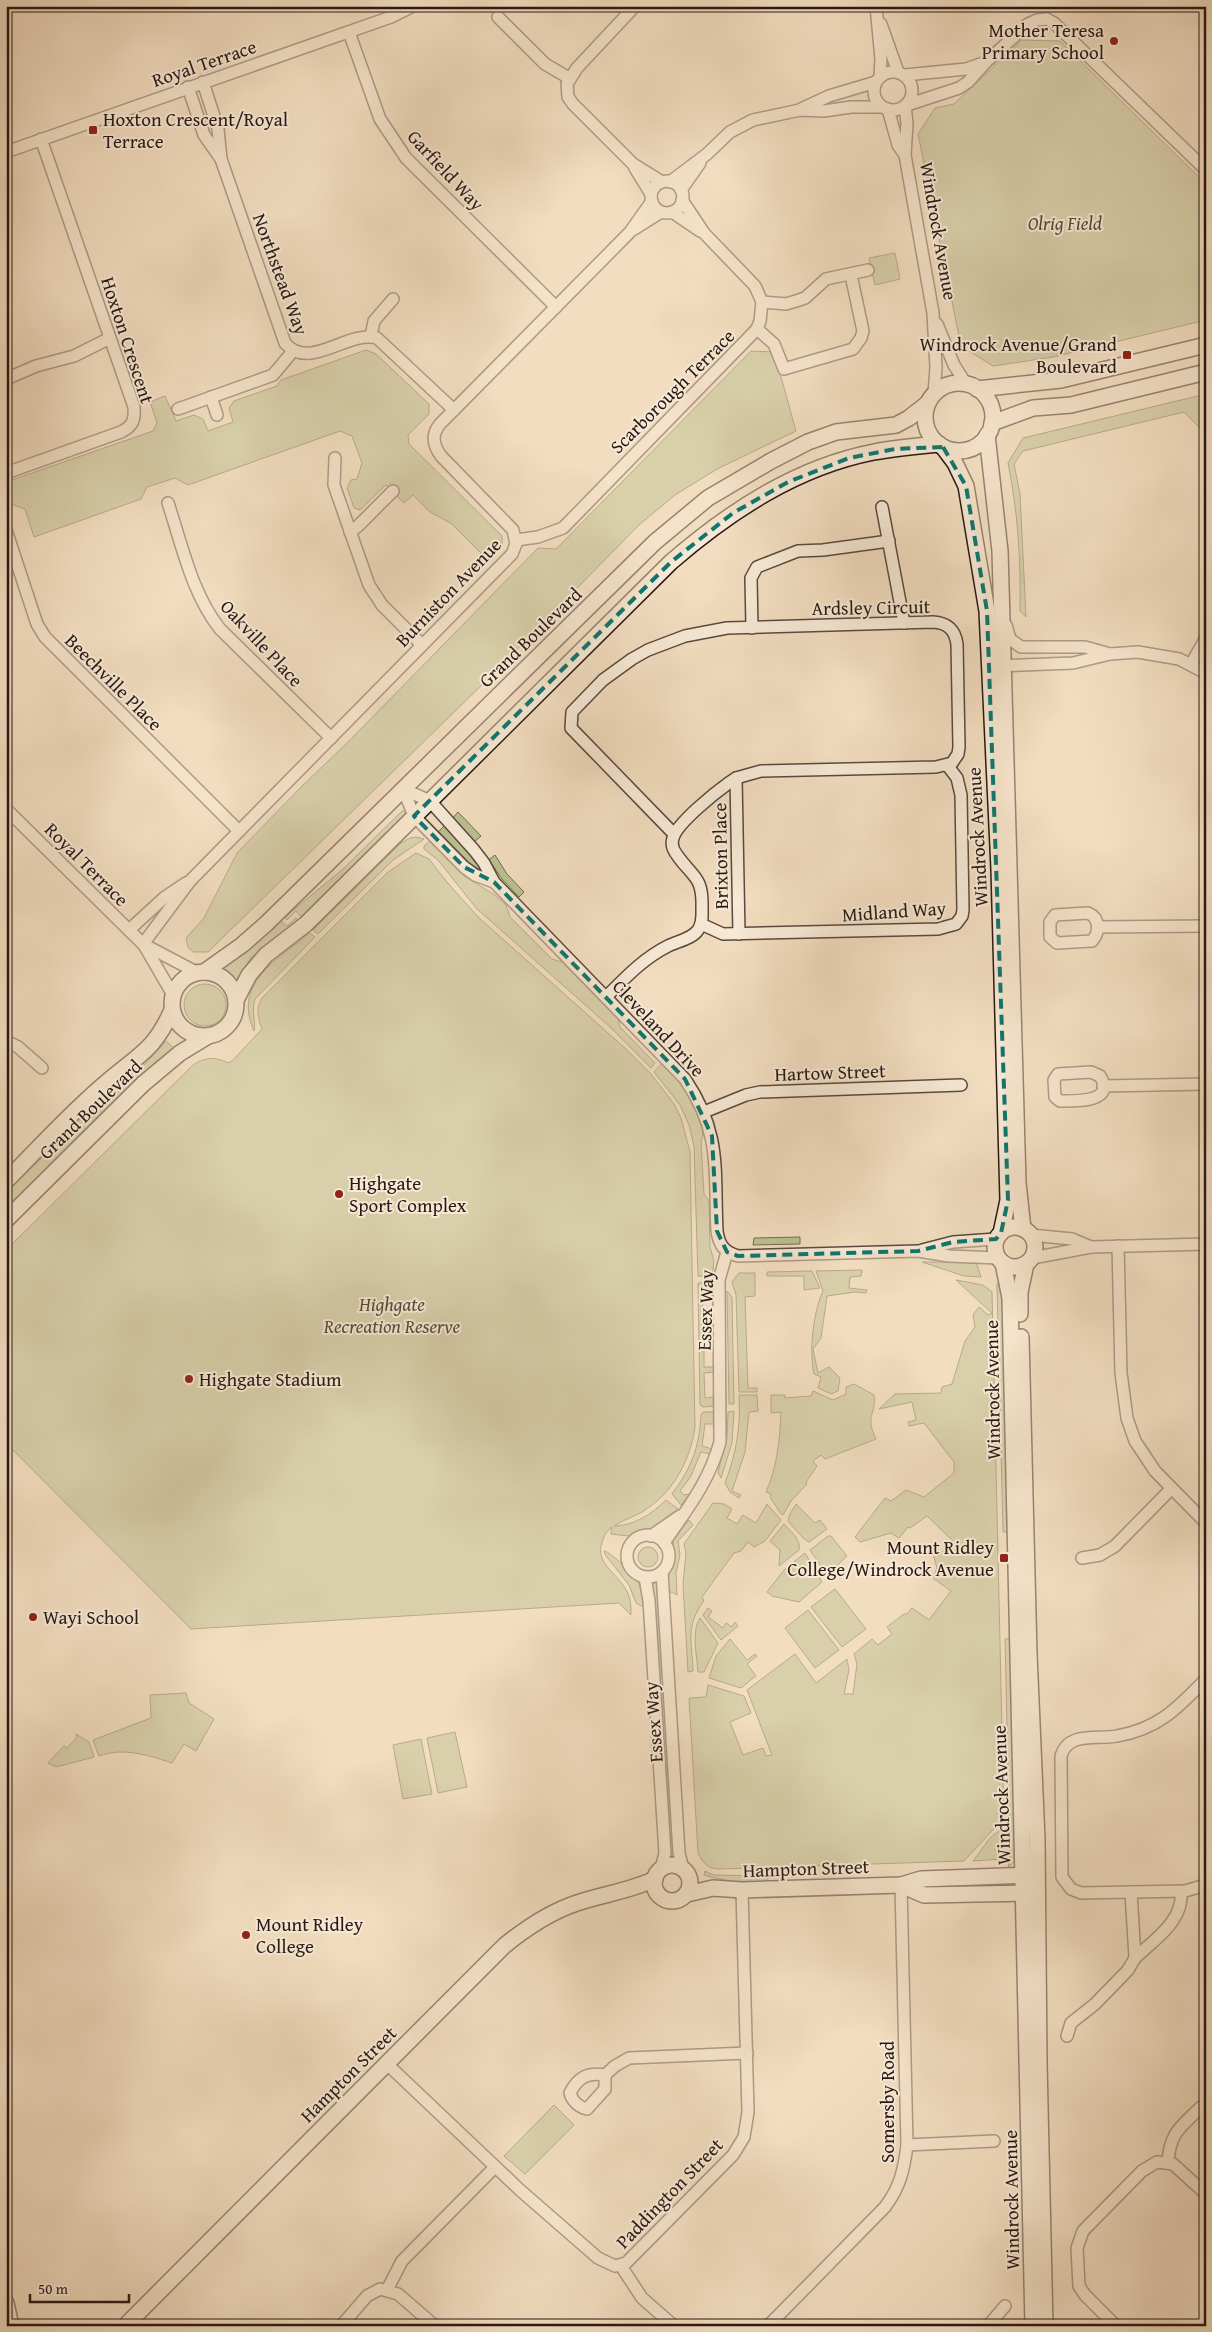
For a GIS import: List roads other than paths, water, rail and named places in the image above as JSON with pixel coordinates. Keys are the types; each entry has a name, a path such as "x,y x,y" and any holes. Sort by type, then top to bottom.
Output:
{"street":[{"name":"Royal Terrace","path":"6,152 391,17 413,6"},
{"path":"635,6 569,78 566,90 573,104 633,164 652,197"},
{"path":"877,11 902,74 909,80 912,93 906,105"},
{"path":"877,11 878,79 874,93 878,103 885,108"},
{"path":"498,17 545,64 569,78"},
{"path":"800,110 824,112 851,107 900,109 906,105 959,88 975,76 986,62 1028,24 1037,20 1047,19 1054,23 1206,170"},
{"name":"Garfield Way","path":"349,32 380,118 406,158 556,307"},
{"path":"704,233 653,206 652,197 655,187 666,182 707,154 730,132 764,117 800,110 829,96 878,79 892,72 902,74 966,69 986,62"},
{"name":"Northstead Way","path":"203,82 218,129 221,159 281,334 292,351 303,354 311,353 361,337 371,336"},
{"name":"Northstead Way","path":"188,88 204,135 221,159"},
{"name":"Windrock Avenue","path":"906,105 905,156 933,313 936,367 931,398"},
{"name":"Windrock Avenue","path":"885,108 898,145 905,156"},
{"name":"Hoxton Crescent","path":"6,473 121,432 132,425 135,416 134,407 41,139"},
{"path":"666,212 678,208 682,195 707,154"},
{"path":"633,164 666,182 682,195 704,233 755,286 762,302 786,304 796,301 804,298 826,279 868,270"},
{"name":"Burniston Avenue","path":"143,944 190,881 506,561 515,548 516,540 509,525 436,449 434,443 435,432 454,410 630,232 652,197"},
{"name":"Burniston Avenue","path":"630,232 666,212"},
{"path":"757,329 774,344 784,369 853,349 861,338 863,331 851,274"},
{"path":"392,299 374,321 371,336 385,343 454,410"},
{"name":"Scarborough Terrace","path":"516,540 538,537 563,528 757,329 762,302"},
{"name":"Windrock Avenue","path":"933,313 954,365 972,386"},
{"path":"6,379 36,366 74,356 110,338"},
{"path":"1206,345 1061,380 972,386 955,384 944,387 931,398 925,414 926,426 931,436 941,446 952,450 967,449 981,443 990,429 1033,408 1071,405 1206,372"},
{"path":"178,408 273,375 292,351"},
{"path":"972,386 990,404 990,429"},
{"path":"211,397 217,415"},
{"name":"Grand Boulevard","path":"201,973 242,945 267,923 655,542 708,498 746,474 808,442 836,432 881,428 896,424 909,418 931,398"},
{"name":"Windrock Avenue","path":"990,429 998,516 1003,610 997,666 999,869 1008,1200 999,1236"},
{"path":"236,1000 228,983 221,977 201,973 183,980 173,995 172,1010 182,1029 192,1034 208,1036 224,1030 231,1022 235,1012 236,1000 249,975 266,955 306,924 671,562 702,535 733,513 788,482 849,458 873,452 941,446"},
{"name":"Windrock Avenue","path":"941,446 955,464 966,486 997,666 1018,1183 1027,1232"},
{"path":"335,458 334,485 374,594 422,645"},
{"path":"350,532 394,491"},
{"name":"Oakville Place","path":"168,503 200,595 210,616 220,629 331,738"},
{"path":"882,507 904,623"},
{"name":"Beechville Place","path":"6,530 37,624 44,637 239,831"},
{"path":"752,628 751,578 758,567 798,551 823,550 889,541"},
{"path":"1003,610 1010,639 1021,647 1085,647 1110,654"},
{"name":"Ardsley Circuit","path":"674,834 576,736 570,722 572,712 603,680 632,659 666,642 714,630 904,623 945,624 954,632 956,638 959,747 955,759 947,765"},
{"path":"1191,664 1206,638"},
{"path":"997,666 1073,663 1110,654 1155,653 1179,658 1206,672"},
{"path":"607,996 644,960 668,946 694,935 701,924 702,887 694,874 673,849 672,839 674,834 705,802 736,778 761,771 947,765"},
{"name":"Midland Way","path":"701,924 716,933 739,934 938,930 946,929 956,924 962,916 963,910 961,795 957,778 947,765"},
{"name":"Brixton Place","path":"736,778 739,934"},
{"name":"Cleveland Drive","path":"403,789 430,801 474,850 484,863 494,882 676,1067 696,1095 712,1136 715,1154 718,1240 727,1252"},
{"name":"Cleveland Drive","path":"403,789 414,816 464,867 475,875 494,882"},
{"name":"Royal Terrace","path":"6,809 143,944 173,995"},
{"name":"Burniston Avenue","path":"129,930 165,897 190,881"},
{"path":"1098,927 1206,926"},
{"name":"Royal Terrace","path":"143,944 201,973"},
{"name":"Grand Boulevard","path":"6,1181 107,1082 149,1049 163,1031 172,1010"},
{"name":"Grand Boulevard","path":"6,1220 143,1084 180,1053 208,1036"},
{"path":"6,1041 18,1047 42,1068"},
{"path":"1103,1086 1206,1084"},
{"name":"Hartow Street","path":"704,1112 746,1094 760,1092 961,1085"},
{"path":"918,1251 953,1242 999,1236 1012,1227 1027,1232 1072,1239 1092,1247"},
{"path":"1027,1232 1035,1246 1029,1261"},
{"path":"999,1236 995,1245 1000,1261"},
{"path":"727,1252 738,1256 918,1251 1000,1261 1016,1267 1029,1261 1092,1247 1206,1244"},
{"path":"1118,1246 1121,1373 1127,1418 1143,1456 1171,1489 1206,1523"},
{"name":"Essex Way","path":"686,1872 679,1853 662,1572 666,1567 669,1555 664,1543 702,1490 713,1467 720,1442 719,1280 727,1252"},
{"name":"Windrock Avenue","path":"1000,1261 1010,1298 1030,1875"},
{"name":"Windrock Avenue","path":"1029,1261 1020,1292 1020,1310 1029,1654 1033,2326"},
{"path":"1082,1558 1100,1555 1116,1546 1171,1489"},
{"name":"Essex Way","path":"658,1874 665,1853 649,1601 645,1577 634,1572 627,1556 628,1550 635,1540 651,1536 685,1512"},
{"path":"651,1536 664,1543"},
{"path":"645,1577 651,1577 662,1572"},
{"path":"1206,1679 1202,1692 1150,1727 1115,1737 1072,1740 1062,1750 1061,1756 1064,1881 1071,1889 1082,1893 1181,1891 1206,1885"},
{"path":"671,1865 686,1872 690,1885 687,1894 673,1902 658,1895 654,1884 658,1874 671,1865"},
{"name":"Hampton Street","path":"686,1872 712,1888"},
{"name":"Hampton Street","path":"127,2324 486,1962 520,1933 539,1920 576,1904 618,1893 658,1874"},
{"name":"Hampton Street","path":"687,1894 712,1888 742,1890 901,1886 921,1879 1030,1875"},
{"name":"Hampton Street","path":"901,1886 924,1895 1030,1893"},
{"name":"Somersby Road","path":"768,2326 896,2193 903,2175 907,2145 901,1886"},
{"name":"Paddington Street","path":"386,2063 495,2167 598,2258 608,2265 621,2266 631,2259 727,2162 744,2137 748,2112 742,1890"},
{"path":"1067,2036 1071,2023 1095,2004 1128,1970 1135,1958 1176,1918 1181,1909 1181,1891"},
{"path":"1131,1892 1135,1958"},
{"name":"Hampton Street","path":"618,1893 658,1895"},
{"name":"Windrock Avenue","path":"1030,1893 1038,2062 1045,2326"},
{"path":"605,2075 614,2066 629,2058 747,2053"},
{"path":"1168,2162 1169,2145 1172,2138 1202,2107"},
{"path":"907,2145 994,2141"},
{"path":"1116,2326 1082,2291 1078,2280 1078,2241 1088,2225 1142,2171 1157,2162 1168,2162 1178,2167 1206,2194"},
{"path":"387,2290 402,2261 495,2167"},
{"path":"621,2266 636,2292 674,2326"},
{"path":"341,2326 373,2291 387,2290 398,2294 434,2326"},
{"path":"6,2303 10,2326"},
{"path":"988,2326 1005,2306"}],"place":[{"name":"Mother Teresa Primary School","path":"1114,41"},
{"name":"Hoxton Crescent/Royal Terrace","path":"93,130"},
{"name":"Windrock Avenue/Grand Boulevard","path":"1127,355"},
{"name":"Highgate Sport Complex","path":"339,1194"},
{"name":"Highgate Stadium","path":"189,1379"},
{"name":"Mount Ridley College/Windrock Avenue","path":"1004,1558"},
{"name":"Wayi School","path":"33,1617"},
{"name":"Mount Ridley College","path":"246,1935"}],"park label":[{"name":"Olrig Field","path":"1065,223"},
{"name":"Highgate Recreation Reserve","path":"392,1315"}]}
